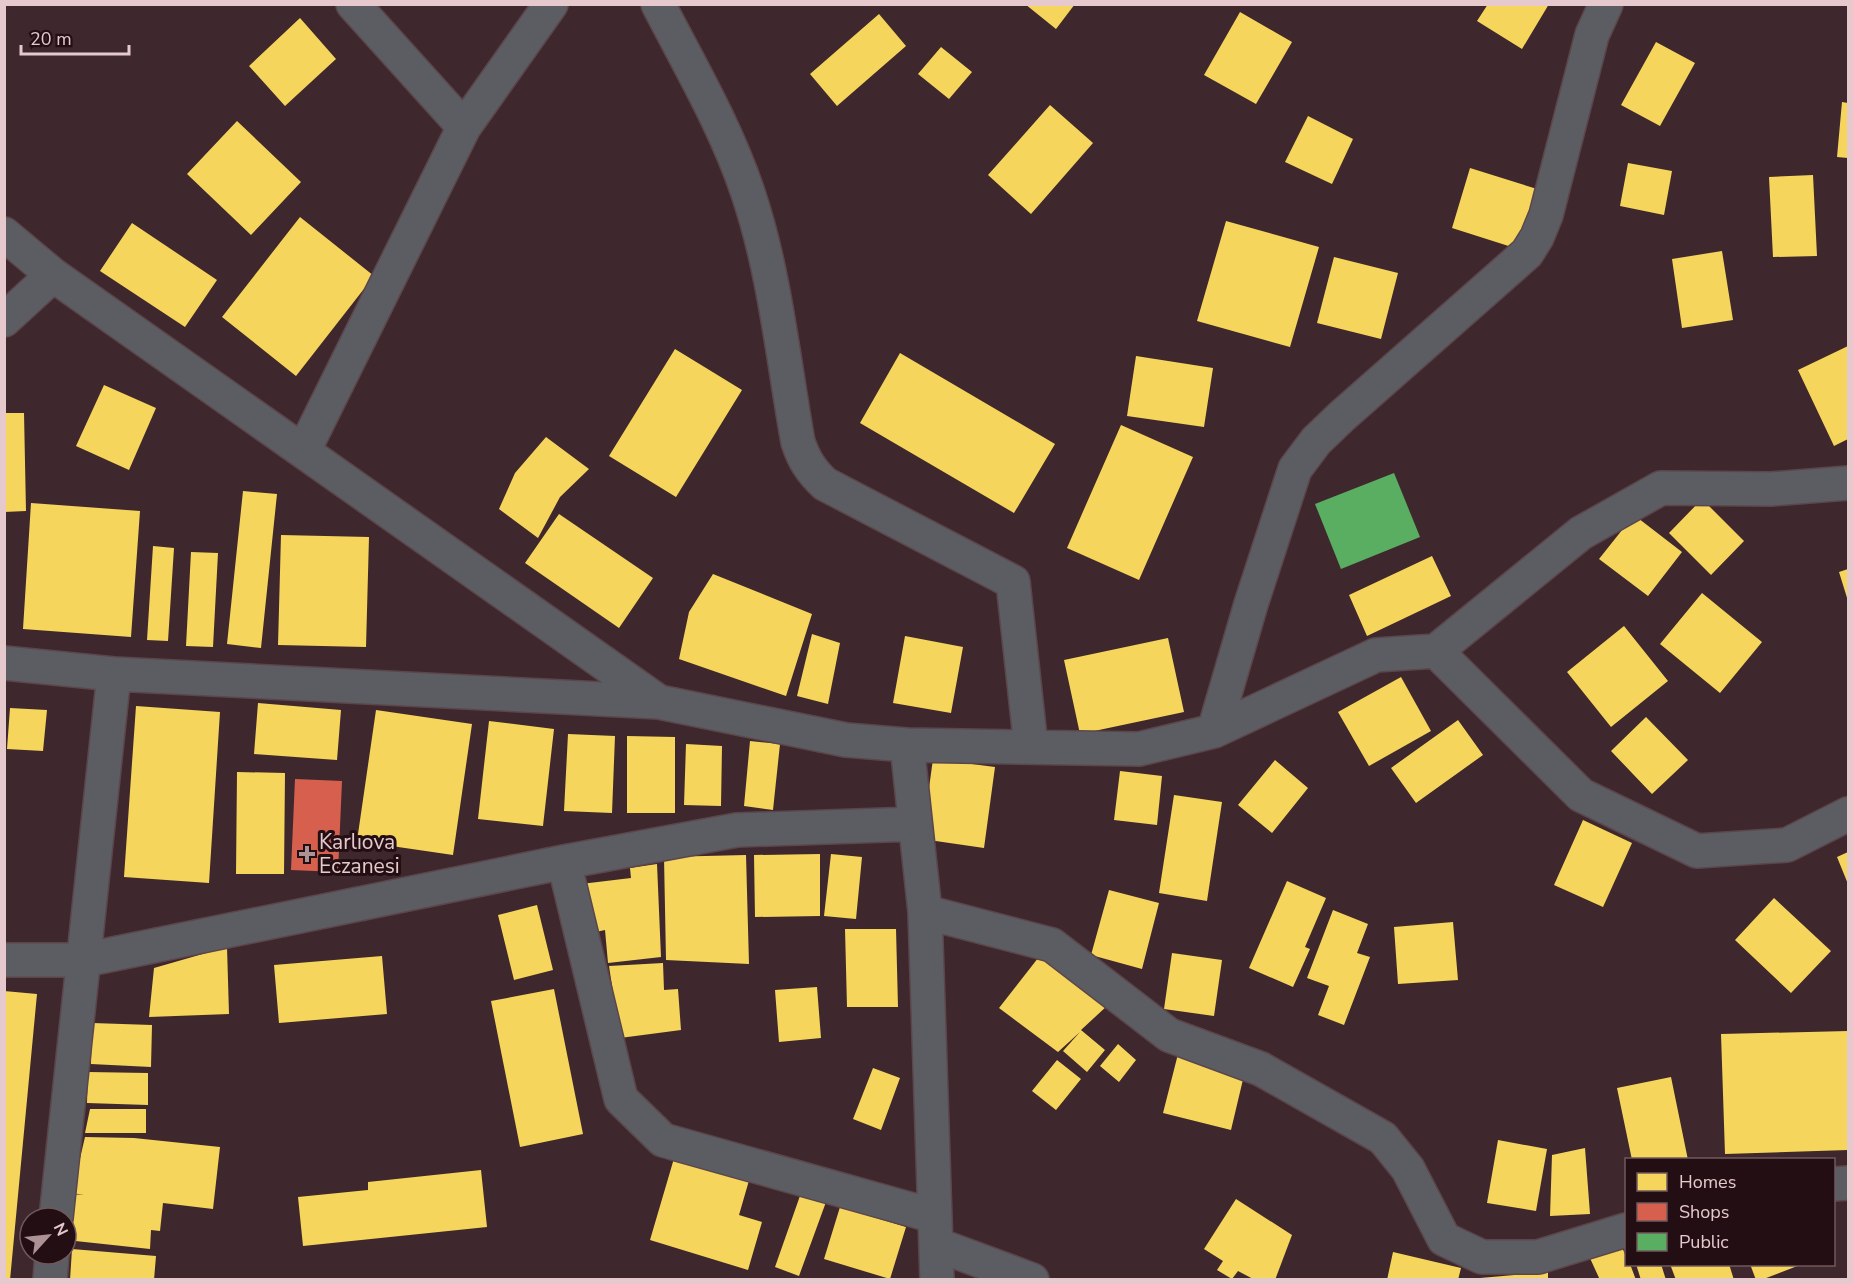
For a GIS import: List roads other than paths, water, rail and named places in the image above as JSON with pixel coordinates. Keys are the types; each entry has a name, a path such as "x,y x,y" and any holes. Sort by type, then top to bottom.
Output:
{"street":[{"path":"353,4 464,127"},
{"path":"304,450 464,127 550,4"},
{"path":"657,4 728,140 748,194 766,259 798,442 804,460 812,472 825,484 1012,582 1031,747"},
{"path":"1214,731 1251,604 1295,470 1316,441 1341,417 1527,253 1546,215 1592,35 1606,4"},
{"path":"4,234 53,275 659,702"},
{"path":"4,320 53,275"},
{"path":"4,663 114,674 659,702 846,740 906,745 1139,749 1214,731 1376,655 1436,651 1581,532 1661,489 1771,489 1848,483"},
{"path":"1436,651 1581,795 1697,851 1787,845 1848,814"},
{"path":"57,1206 114,674"},
{"path":"906,745 925,912 938,1280"},
{"path":"4,960 84,960 564,862 737,830 915,824"},
{"path":"564,862 621,1099 663,1140 936,1231 1032,1280"},
{"path":"925,912 1052,945 1169,1035 1261,1069 1383,1138 1408,1169 1444,1239 1482,1257 1538,1257 1625,1230"}],"place":[{"name":"Karlıova Eczanesi","path":"307,854"}]}
